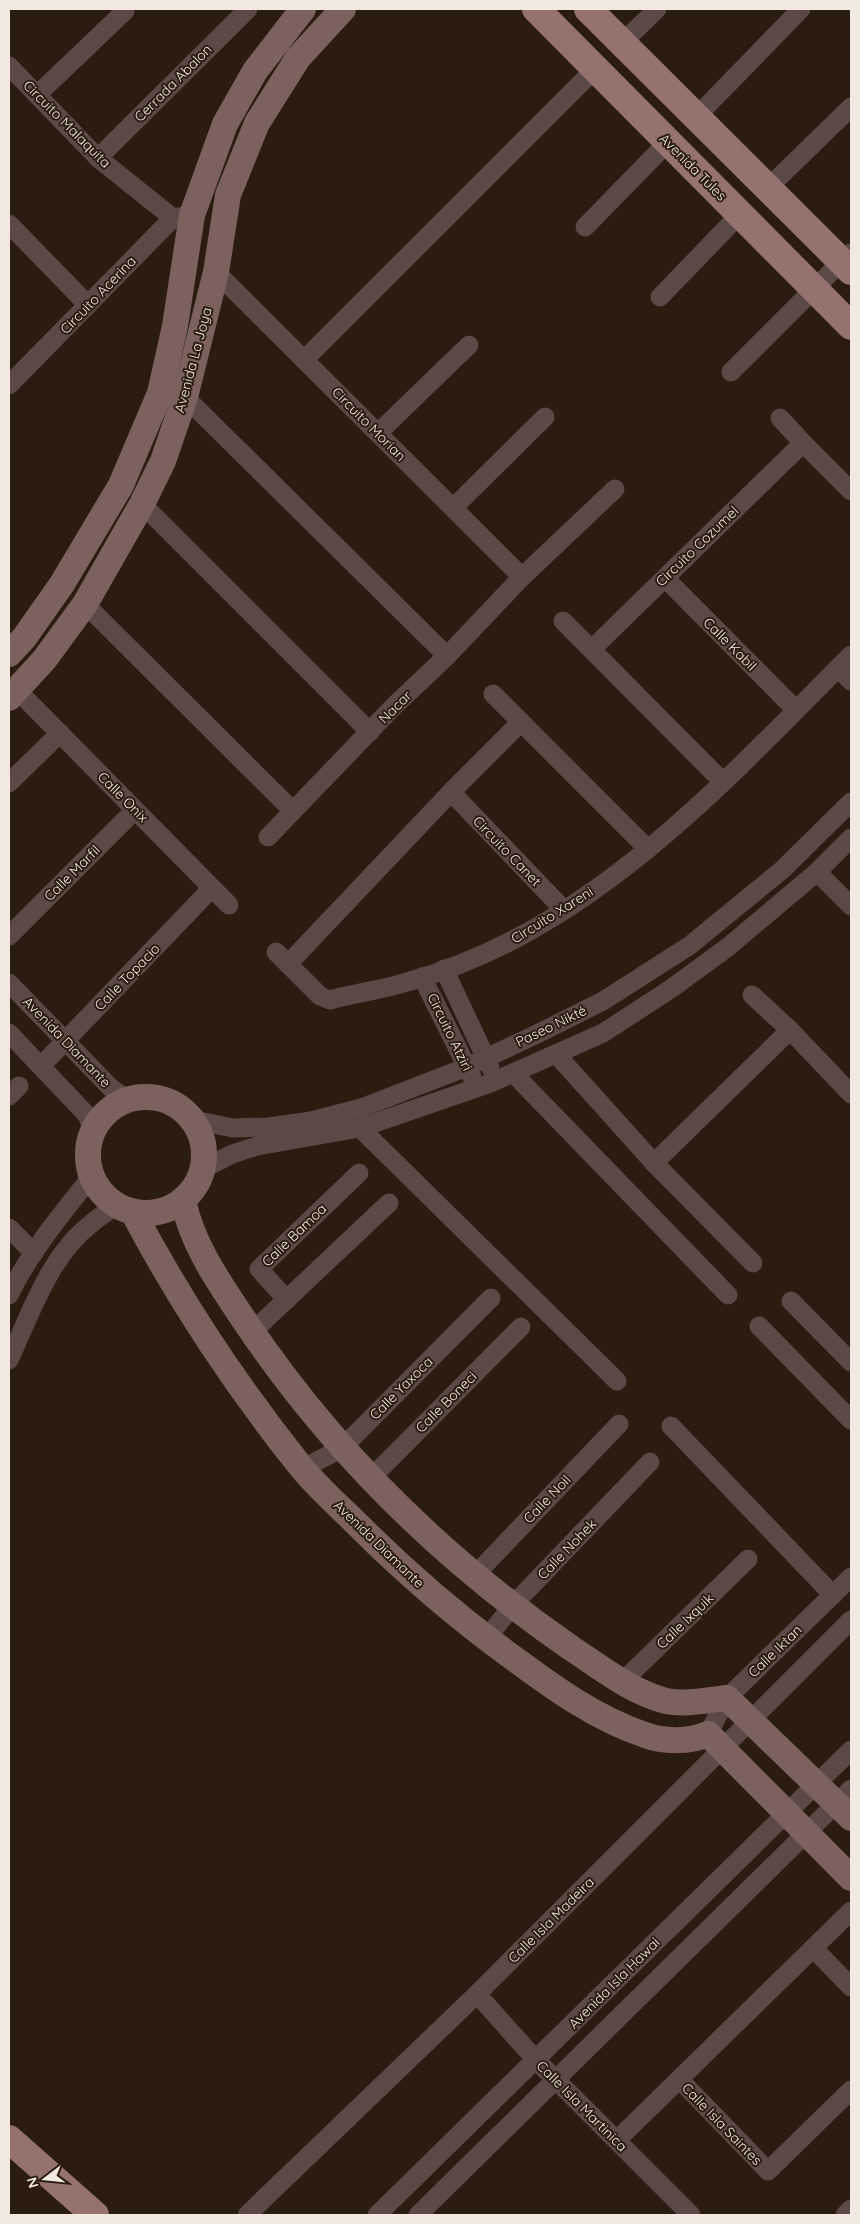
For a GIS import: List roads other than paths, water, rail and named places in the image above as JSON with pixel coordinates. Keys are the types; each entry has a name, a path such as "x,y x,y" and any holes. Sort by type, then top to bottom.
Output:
{"main road":[{"name":"Avenida Tules","path":"536,9 851,326"},
{"path":"588,9 768,188 848,261"},
{"path":"9,2139 78,2206 95,2215"}],"street":[{"name":"Cerrada Abalon","path":"98,158 248,9"},
{"name":"Avenida La Joya","path":"9,654 24,638 62,584 121,485 160,393 173,335 182,216 225,124 255,71 302,9"},
{"name":"Avenida La Joya","path":"13,694 44,660 85,604 112,561 142,504 163,460 185,397 216,272 228,195 257,123 298,58 343,9"},
{"path":"622,43 657,9"},
{"path":"696,117 801,9"},
{"path":"38,94 125,11"},
{"name":"Circuito Malaquita","path":"9,66 98,158 182,216"},
{"path":"304,360 595,69"},
{"path":"768,188 851,107"},
{"path":"585,227 668,142"},
{"path":"660,297 740,214"},
{"name":"Circuito Acerina","path":"10,381 182,216"},
{"path":"9,224 88,305"},
{"path":"731,372 814,288 848,261"},
{"name":"Circuito Morian","path":"216,272 522,577"},
{"path":"173,335 197,348"},
{"path":"378,433 469,345"},
{"path":"185,397 447,656"},
{"path":"453,508 545,417"},
{"path":"780,418 802,444 851,491"},
{"name":"Circuito Cozumel","path":"592,649 802,444"},
{"name":"Nacar","path":"268,837 447,656 522,577 615,489"},
{"path":"142,504 370,732"},
{"name":"Calle Kabil","path":"665,578 796,710"},
{"path":"85,604 293,810"},
{"path":"563,621 723,782"},
{"path":"493,694 648,848 723,782 796,710 847,668"},
{"name":"Calle Onix","path":"13,694 60,733 230,905"},
{"name":"Circuito Xareni","path":"521,722 282,958 320,996 330,1000 406,983 512,940 564,910 648,848"},
{"path":"9,783 60,733"},
{"name":"Circuito Canet","path":"451,792 564,910"},
{"name":"Paseo Nikté","path":"194,1120 233,1128 269,1127 311,1121 361,1108 467,1067 535,1036 603,1000 689,946 782,870 851,802"},
{"name":"Calle Marfil","path":"9,936 135,810"},
{"name":"Paseo Nikté","path":"204,1169 232,1154 257,1146 360,1128 477,1088 602,1033 672,988 728,947 849,845"},
{"path":"817,872 851,906"},
{"name":"Calle Topacio","path":"41,1066 212,888"},
{"name":"Circuito Atziri","path":"444,969 486,1058 728,1295"},
{"name":"Circuito Atziri","path":"422,977 477,1088"},
{"name":"Avenida Diamante","path":"9,983 112,1089 127,1099"},
{"path":"752,994 790,1030 851,1094"},
{"path":"654,1164 790,1030"},
{"path":"9,1034 87,1115 93,1130"},
{"path":"556,1054 654,1164 753,1263"},
{"path":"145,1096 164,1098 180,1106 194,1120 202,1135 205,1152 204,1169 197,1184 184,1200 168,1209 151,1214 125,1209 102,1193 92,1176 88,1161 88,1145 93,1130 113,1106 127,1099 145,1096"},
{"path":"360,1128 617,1381"},
{"name":"Calle Bamoa","path":"287,1300 259,1269 359,1173"},
{"path":"9,1295 17,1278 34,1253 92,1176"},
{"path":"184,1200 187,1220 200,1251 252,1332 297,1394 342,1448 391,1499 476,1574 544,1629 622,1682 666,1701 694,1702 727,1698 817,1784 846,1803"},
{"path":"252,1332 389,1203"},
{"path":"9,1360 37,1297 63,1254 90,1224 125,1209"},
{"name":"Avenida Diamante","path":"125,1209 211,1346 302,1469 393,1560 486,1638 551,1686 599,1717 647,1736 679,1741 702,1737 716,1741"},
{"path":"9,1228 34,1253"},
{"name":"Calle Yaxoca","path":"302,1469 342,1448 491,1298"},
{"path":"791,1301 851,1362"},
{"path":"759,1326 851,1420"},
{"name":"Calle Boneci","path":"371,1478 521,1327"},
{"name":"Calle Noil","path":"476,1574 619,1424"},
{"path":"671,1426 833,1595"},
{"name":"Calle Nohek","path":"486,1638 514,1605 650,1462"},
{"name":"Calle Ixquik","path":"622,1682 748,1560"},
{"name":"Calle Iktan","path":"716,1741 727,1698 851,1577"},
{"name":"Calle Isla Madeira","path":"247,2215 477,1994 716,1741 751,1719 851,1620"},
{"path":"716,1741 851,1878"},
{"name":"Avenida Isla Hawai","path":"377,2215 851,1750"},
{"name":"Avenida Isla Hawai","path":"418,2215 807,1832 846,1803"},
{"name":"Calle Isla Saintes","path":"617,2140 851,1911"},
{"path":"813,1948 851,1987"},
{"name":"Calle Isla Martinica","path":"477,1994 536,2060 691,2215"},
{"name":"Calle Isla Saintes","path":"679,2079 768,2171 851,2090"},
{"path":"845,2215 851,2209"}]}
